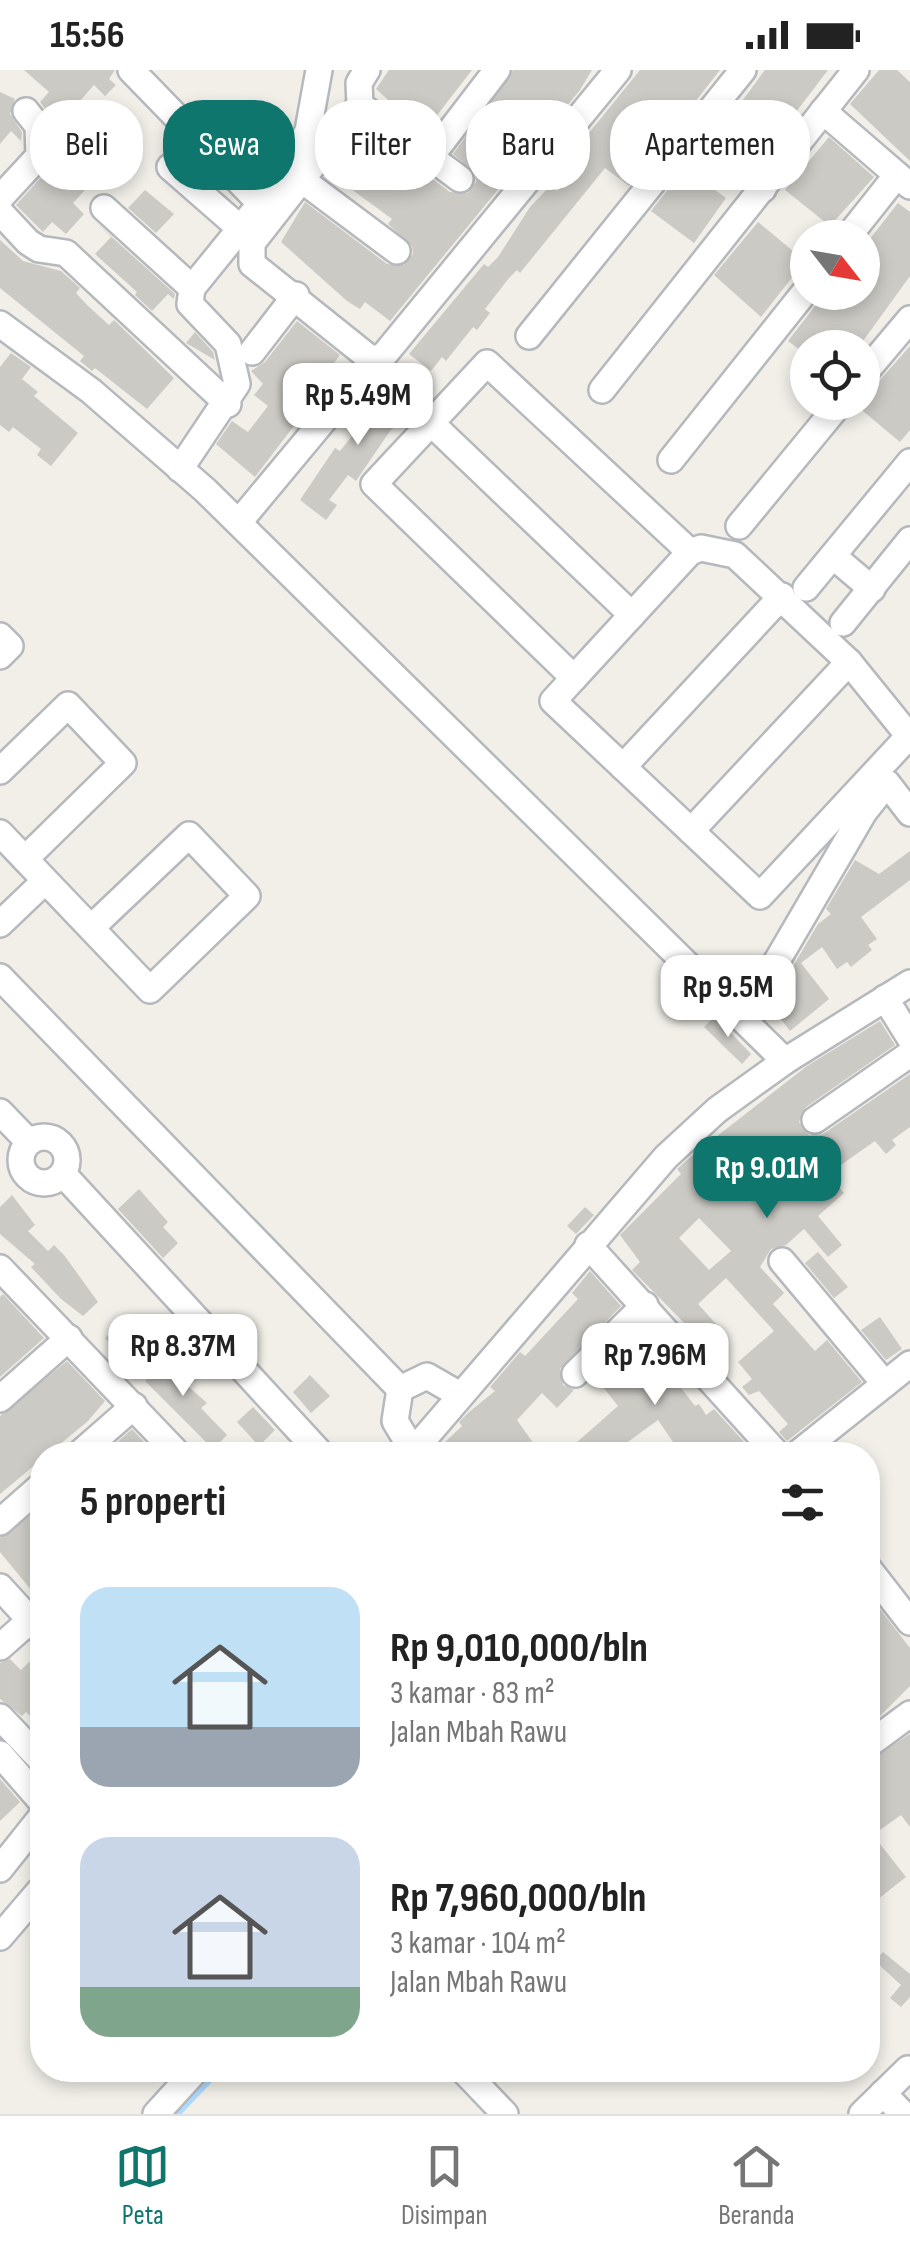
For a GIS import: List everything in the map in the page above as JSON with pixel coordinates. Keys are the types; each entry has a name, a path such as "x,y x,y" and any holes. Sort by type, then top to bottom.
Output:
{"street":[{"path":"131,70 262,206"},
{"path":"180,469 228,404 237,384 235,361 220,332 190,304 192,288 262,206 308,130 319,70"},
{"path":"360,100 359,83 367,70"},
{"path":"446,135 497,70"},
{"path":"242,525 618,70"},
{"path":"718,100 743,70"},
{"path":"810,127 856,70"},
{"path":"0,198 40,156 38,126 26,111"},
{"path":"822,112 904,181 865,220"},
{"path":"315,163 252,242 252,264 380,361"},
{"path":"446,168 460,179"},
{"path":"302,180 397,251"},
{"path":"196,190 242,230"},
{"path":"529,336 646,190"},
{"path":"602,390 761,190"},
{"path":"104,208 192,288"},
{"path":"0,212 28,242 43,250 66,253 228,404"},
{"path":"252,352 296,295"},
{"path":"670,460 790,310"},
{"path":"880,354 910,318"},
{"path":"0,324 91,390 242,525 785,1061"},
{"path":"574,678 374,484 487,363 690,552"},
{"path":"739,526 826,420"},
{"path":"431,423 632,615"},
{"path":"623,766 833,556 910,462"},
{"path":"844,623 910,540"},
{"path":"701,548 735,556 794,592 910,737 760,896 553,701 690,552 701,548"},
{"path":"833,556 872,589"},
{"path":"0,636 10,646 0,656"},
{"path":"690,831 849,662"},
{"path":"0,770 68,705 124,763 24,859"},
{"path":"743,1020 864,812 887,783 910,813"},
{"path":"0,833 150,990 247,896 189,835 91,928"},
{"path":"0,924 45,880"},
{"path":"0,977 400,1389"},
{"path":"420,1442 666,1157 718,1110 785,1061 910,983"},
{"path":"885,998 910,1038"},
{"path":"814,1120 910,1054"},
{"path":"0,1112 28,1142 20,1162 32,1181 43,1184 63,1174 310,1442"},
{"path":"588,1245 766,1442"},
{"path":"782,1261 882,1380"},
{"path":"2,1275 69,1338 168,1442"},
{"path":"575,1374 645,1305"},
{"path":"0,1399 69,1338"},
{"path":"811,1442 882,1380 910,1364"},
{"path":"400,1389 427,1376 460,1395"},
{"path":"400,1389 395,1421 406,1442"},
{"path":"93,1442 134,1406"},
{"path":"0,1522 30,1496"},
{"path":"880,1583 910,1622"},
{"path":"0,1646 22,1612"},
{"path":"880,1735 910,1714"},
{"path":"0,1717 30,1748"},
{"path":"0,1754 30,1788"},
{"path":"0,1870 30,1831"},
{"path":"0,1937 30,1902"},
{"path":"862,2114 908,2068"},
{"path":"174,2106 189,2082"},
{"path":"474,2082 505,2114"},
{"path":"883,2093 903,2114"}],"building":[{"path":"24,70 115,70 109,79 116,85 105,96 94,85 81,100 42,100 49,92"},
{"path":"389,70 472,70 446,104 446,100 388,100 376,89"},
{"path":"513,70 592,70 572,100 492,100"},
{"path":"640,70 720,70 696,100 616,100"},
{"path":"765,70 828,70 805,100 743,100"},
{"path":"879,70 897,70 910,82 910,161 850,104"},
{"path":"0,92 15,99 10,114 22,132 21,141 11,131 0,144"},
{"path":"610,107 610,172 605,168 590,187 590,132"},
{"path":"466,136 466,165 453,154"},
{"path":"829,137 874,177 835,220 822,220 785,190 810,190 810,160"},
{"path":"30,189 85,190 73,203 84,214 66,234 52,222 43,232 16,205"},
{"path":"446,189 467,193 498,190 390,321 365,302 360,309 347,301 281,242 305,202 387,264 404,265 413,254 412,246 388,224 392,219 353,190"},
{"path":"145,190 174,214 156,233 128,208"},
{"path":"546,190 587,190 520,273 517,270 509,278 485,309 490,313 477,330 473,327 446,361 442,357 431,371 409,354 484,264 488,267 498,257 530,207"},
{"path":"668,190 715,190 726,198 694,243 651,211"},
{"path":"898,203 910,212 910,276 871,330 797,330 812,310 880,310 880,226"},
{"path":"93,220 175,294 174,299 168,294 152,311 135,295 137,292 95,254 111,237"},
{"path":"758,222 790,249 790,280 761,317 714,275"},
{"path":"0,240 23,261 61,271 80,288 76,293 87,305 109,325 114,320 174,378 147,409 95,368 92,371 80,361 84,356 0,288"},
{"path":"297,321 340,355 324,376 329,380 255,477 216,444 232,421 248,432 268,406 254,395 263,384 251,371 265,362"},
{"path":"195,332 213,352 215,360 186,343"},
{"path":"910,346 910,430 900,442 874,420 880,420 880,380"},
{"path":"11,353 31,367 22,379 38,392 34,396 78,433 51,466 37,455 41,449 13,427 9,432 0,425 0,367"},
{"path":"393,380 415,397 407,409 411,412 390,431 356,481 348,475 329,500 337,505 326,520 300,500 335,448 340,451 360,426 355,422 371,401 374,403"},
{"path":"910,851 910,880 861,917 877,939 868,945 872,950 851,967 847,962 837,969 822,947 801,963 829,999 790,1031 770,1005 818,924 831,914 826,909 855,860 879,874"},
{"path":"715,1016 751,1054 742,1064 704,1027"},
{"path":"880,1021 895,1045 806,1107 799,1122 809,1135 823,1134 910,1074 910,1127 892,1140 896,1145 886,1154 875,1141 828,1174 844,1193 818,1216 842,1245 828,1257 804,1229 786,1245 771,1249 760,1267 784,1293 773,1304 815,1351 827,1340 862,1382 787,1441 779,1432 788,1424 759,1391 749,1395 742,1387 752,1379 738,1362 774,1331 726,1278 698,1304 717,1325 701,1340 632,1270 640,1262 620,1235 681,1174 677,1169 689,1158 807,1066","holes":["699,1218 731,1251 709,1270 679,1238"]},
{"path":"139,1189 168,1222 163,1227 178,1243 163,1258 118,1209"},
{"path":"12,1195 35,1225 28,1231 48,1251 54,1245 64,1255 98,1302 83,1316 61,1299 31,1267 35,1264 0,1234 0,1207"},
{"path":"585,1207 594,1215 576,1234 567,1226"},
{"path":"818,1252 848,1287 834,1298 805,1263"},
{"path":"590,1271 621,1306 560,1369 563,1385 574,1390 557,1408 542,1393 517,1420 532,1442 445,1442 462,1426 459,1422 495,1391 490,1387 520,1352 525,1356 578,1299 572,1293"},
{"path":"3,1294 44,1338 0,1377 0,1297"},
{"path":"880,1317 902,1349 886,1360 861,1330"},
{"path":"118,1326 137,1346 124,1358 105,1338"},
{"path":"643,1330 671,1361 664,1366 695,1406 699,1404 706,1415 714,1409 744,1442 673,1442 658,1420 628,1442 577,1442 618,1406 595,1377"},
{"path":"156,1348 178,1370 174,1374 207,1403 201,1408 227,1435 220,1442 206,1442 145,1381 156,1371 145,1359"},
{"path":"67,1361 105,1401 63,1442 30,1442 30,1469 0,1494 0,1416"},
{"path":"310,1375 330,1396 311,1413 293,1392"},
{"path":"253,1407 275,1430 263,1442 255,1442 237,1422"},
{"path":"132,1429 144,1442 118,1442"},
{"path":"30,1516 30,1589 0,1552 0,1538"},
{"path":"880,1609 910,1648 910,1686 880,1716"},
{"path":"10,1659 21,1670 30,1661 30,1716 26,1712 22,1716 0,1699 0,1663"},
{"path":"910,1734 910,1827 901,1815 880,1830 880,1753"},
{"path":"0,1779 20,1802 0,1821"},
{"path":"880,1844 906,1877 880,1898"},
{"path":"883,1952 910,1974 910,1997 901,2007 890,1998 901,1985 880,1966"}],"waterway":[{"path":"178,2114 209,2082"}]}
